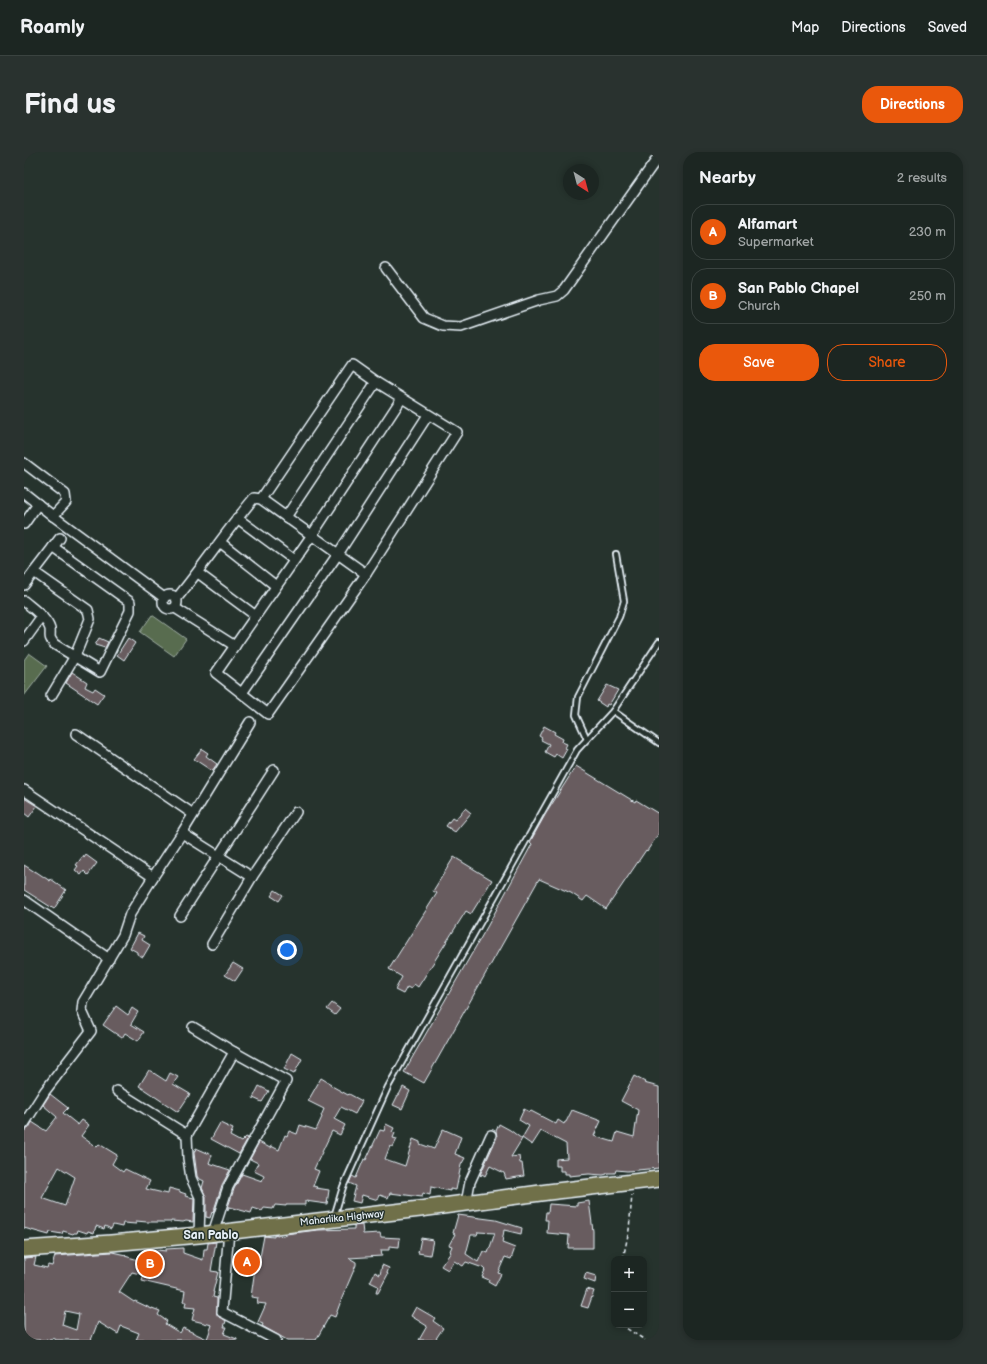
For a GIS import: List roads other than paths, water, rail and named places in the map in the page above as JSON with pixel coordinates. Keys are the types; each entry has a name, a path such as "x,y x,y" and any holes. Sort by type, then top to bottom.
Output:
{"highway":[{"name":"Maharlika Highway","path":"24,1249 198,1235 420,1210 548,1192 659,1179"}],"street":[{"path":"386,268 424,318 443,326 461,326 539,300 557,296 564,290 659,156"},
{"path":"261,499 352,366 457,432 366,574 268,714 216,673 312,534 402,398"},
{"path":"286,517 376,382"},
{"path":"242,693 338,554 428,415"},
{"path":"24,464 65,494 66,502 53,516"},
{"path":"24,493 163,598"},
{"path":"175,608 177,598 198,573 237,518 254,498 261,499 366,574"},
{"path":"24,524 38,504"},
{"path":"237,518 294,560"},
{"path":"24,585 60,538"},
{"path":"220,542 276,586"},
{"path":"24,601 42,616 50,629 49,638 54,644 100,672 130,611 130,602 53,547"},
{"path":"34,572 88,610 90,619 75,656 51,696"},
{"path":"198,573 256,616"},
{"path":"177,598 173,594 167,594 163,598 162,603 164,608 175,608 235,646"},
{"path":"24,641 42,616"},
{"path":"24,1124 45,1091 91,1031 82,1011 83,1002 122,935 130,914 153,876 182,834 250,722"},
{"path":"76,734 193,814"},
{"path":"180,916 274,770"},
{"path":"24,790 153,876"},
{"path":"212,944 252,877 296,812"},
{"path":"182,834 252,877"},
{"path":"24,900 109,959"},
{"path":"193,1027 234,1052 286,1080 228,1187 214,1233"},
{"path":"198,1235 200,1197 191,1178 186,1135 234,1052"},
{"path":"117,1091 186,1135"},
{"path":"466,1203 470,1182 491,1135"},
{"path":"229,1231 222,1312 276,1340"}],"lane":[{"path":"587,739 576,715 578,696 619,617 624,601 616,554"},
{"path":"334,1219 343,1187 388,1087 577,750 613,712 659,642"},
{"path":"613,712 659,743"}],"place":[{"name":"Alfamart","path":"247,1262"},
{"name":"San Pablo Chapel","path":"150,1264"}],"district":[{"name":"San Pablo","path":"211,1235"}]}
